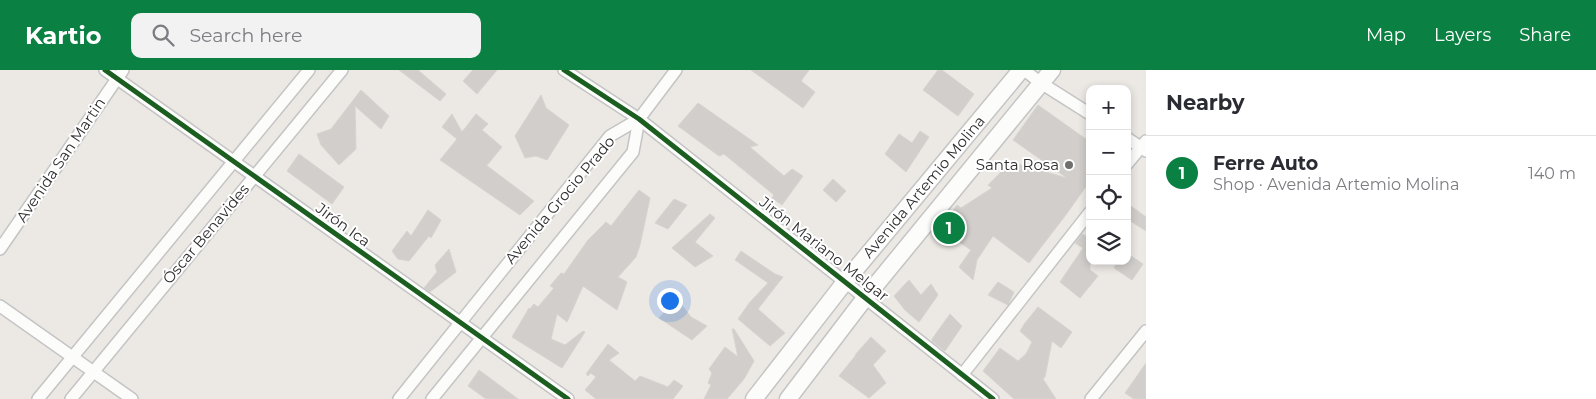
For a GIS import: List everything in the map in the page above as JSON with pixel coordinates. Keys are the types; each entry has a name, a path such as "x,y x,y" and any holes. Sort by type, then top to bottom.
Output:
{"street":[{"name":"Jirón Ica","path":"105,70 120,74 234,162 568,399"},
{"name":"Óscar Benavides","path":"38,399 308,70"},
{"name":"Óscar Benavides","path":"71,399 342,70"},
{"name":"Jirón Mariano Melgar","path":"564,70 639,118 993,399"},
{"path":"639,118 676,70"},
{"path":"1022,70 1086,111"},
{"name":"Avenida Artemio Molina","path":"754,399 846,282 1022,70"},
{"name":"Avenida Artemio Molina","path":"788,399 865,298 1052,70"},
{"name":"Avenida San Martin","path":"0,249 120,74"},
{"name":"Avenida Grocio Prado","path":"399,399 610,136 639,118"},
{"name":"Avenida Grocio Prado","path":"432,399 633,152 639,118"},
{"path":"1131,140 1144,146 1131,160"},
{"path":"962,375 1086,217"},
{"path":"0,306 132,399"},
{"path":"1091,399 1146,331"}],"building":[{"path":"399,70 418,70 446,94 440,101"},
{"path":"473,70 497,70 477,94 463,81"},
{"path":"751,70 809,70 801,81 815,92 803,108"},
{"path":"938,70 942,70 974,94 958,116 923,90"},
{"path":"361,90 389,116 381,129 355,106 356,149 339,165 321,145 317,134 331,129"},
{"path":"541,95 546,108 569,125 547,160 536,156 525,158 515,136"},
{"path":"698,103 758,145 750,147 784,176 792,169 803,176 782,205 772,198 774,195 724,154 719,156 678,126"},
{"path":"1038,105 1086,139 1086,187 1029,263 993,236 977,260 973,280 959,267 971,250 940,229 957,205 961,208 992,188 988,185 1011,162 1067,178 1013,140"},
{"path":"452,114 462,132 476,114 488,124 482,130 502,147 486,165 534,201 520,215 440,160 457,139 442,127"},
{"path":"920,131 929,137 906,172 885,154 899,134 912,143"},
{"path":"299,154 344,187 332,204 287,171"},
{"path":"833,179 846,191 836,202 823,190"},
{"path":"639,190 650,198 636,257 618,277 627,282 617,310 583,286 567,322 557,314 551,339 565,345 583,331 585,332 562,368 512,337 529,308 534,304 538,307 554,288 550,286 561,273 564,274 588,240 606,222 611,226"},
{"path":"674,199 687,205 668,229 655,223"},
{"path":"1131,206 1146,217 1146,231 1131,222"},
{"path":"428,210 441,220 431,238 429,236 409,261 398,259 392,251 407,231 411,236"},
{"path":"710,214 715,218 695,242 713,256 695,267 672,248"},
{"path":"1082,234 1086,236 1086,265 1090,265 1090,270 1098,276 1080,298 1060,282 1083,248 1075,243"},
{"path":"449,249 456,272 430,292 424,288 437,272 435,265"},
{"path":"741,251 775,274 783,277 758,309 785,333 770,346 738,319 750,302 768,283 735,260"},
{"path":"1131,256 1143,264 1132,280 1114,268 1116,265 1131,265"},
{"path":"909,280 921,295 931,284 938,295 919,322 905,310 894,296"},
{"path":"998,282 1014,292 1008,305 988,295"},
{"path":"677,299 691,317 707,326 692,340 659,318"},
{"path":"1038,307 1072,332 1061,348 1052,341 1043,379 1056,399 1014,399 983,371 1000,348 1018,361 1026,354 1032,342 1020,331"},
{"path":"950,314 962,326 945,351 932,339"},
{"path":"732,329 734,329 754,361 744,379 727,399 704,399 711,385 708,383 712,373 709,369 725,347 738,357"},
{"path":"871,337 886,351 873,365 886,383 869,398 839,376"},
{"path":"608,344 619,353 609,360 635,381 640,376 668,387 674,380 683,386 673,399 596,399 585,390 596,377 591,373 588,376 586,374"},
{"path":"1146,363 1146,399 1134,399 1125,393"},
{"path":"479,370 518,399 486,399 468,386"}],"cycle path":[{"path":"105,70 568,399"},
{"path":"564,70 639,119 993,399"}],"place":[{"name":"Santa Rosa","path":"1069,165"},
{"name":"Ferre Auto","path":"949,228"}]}
